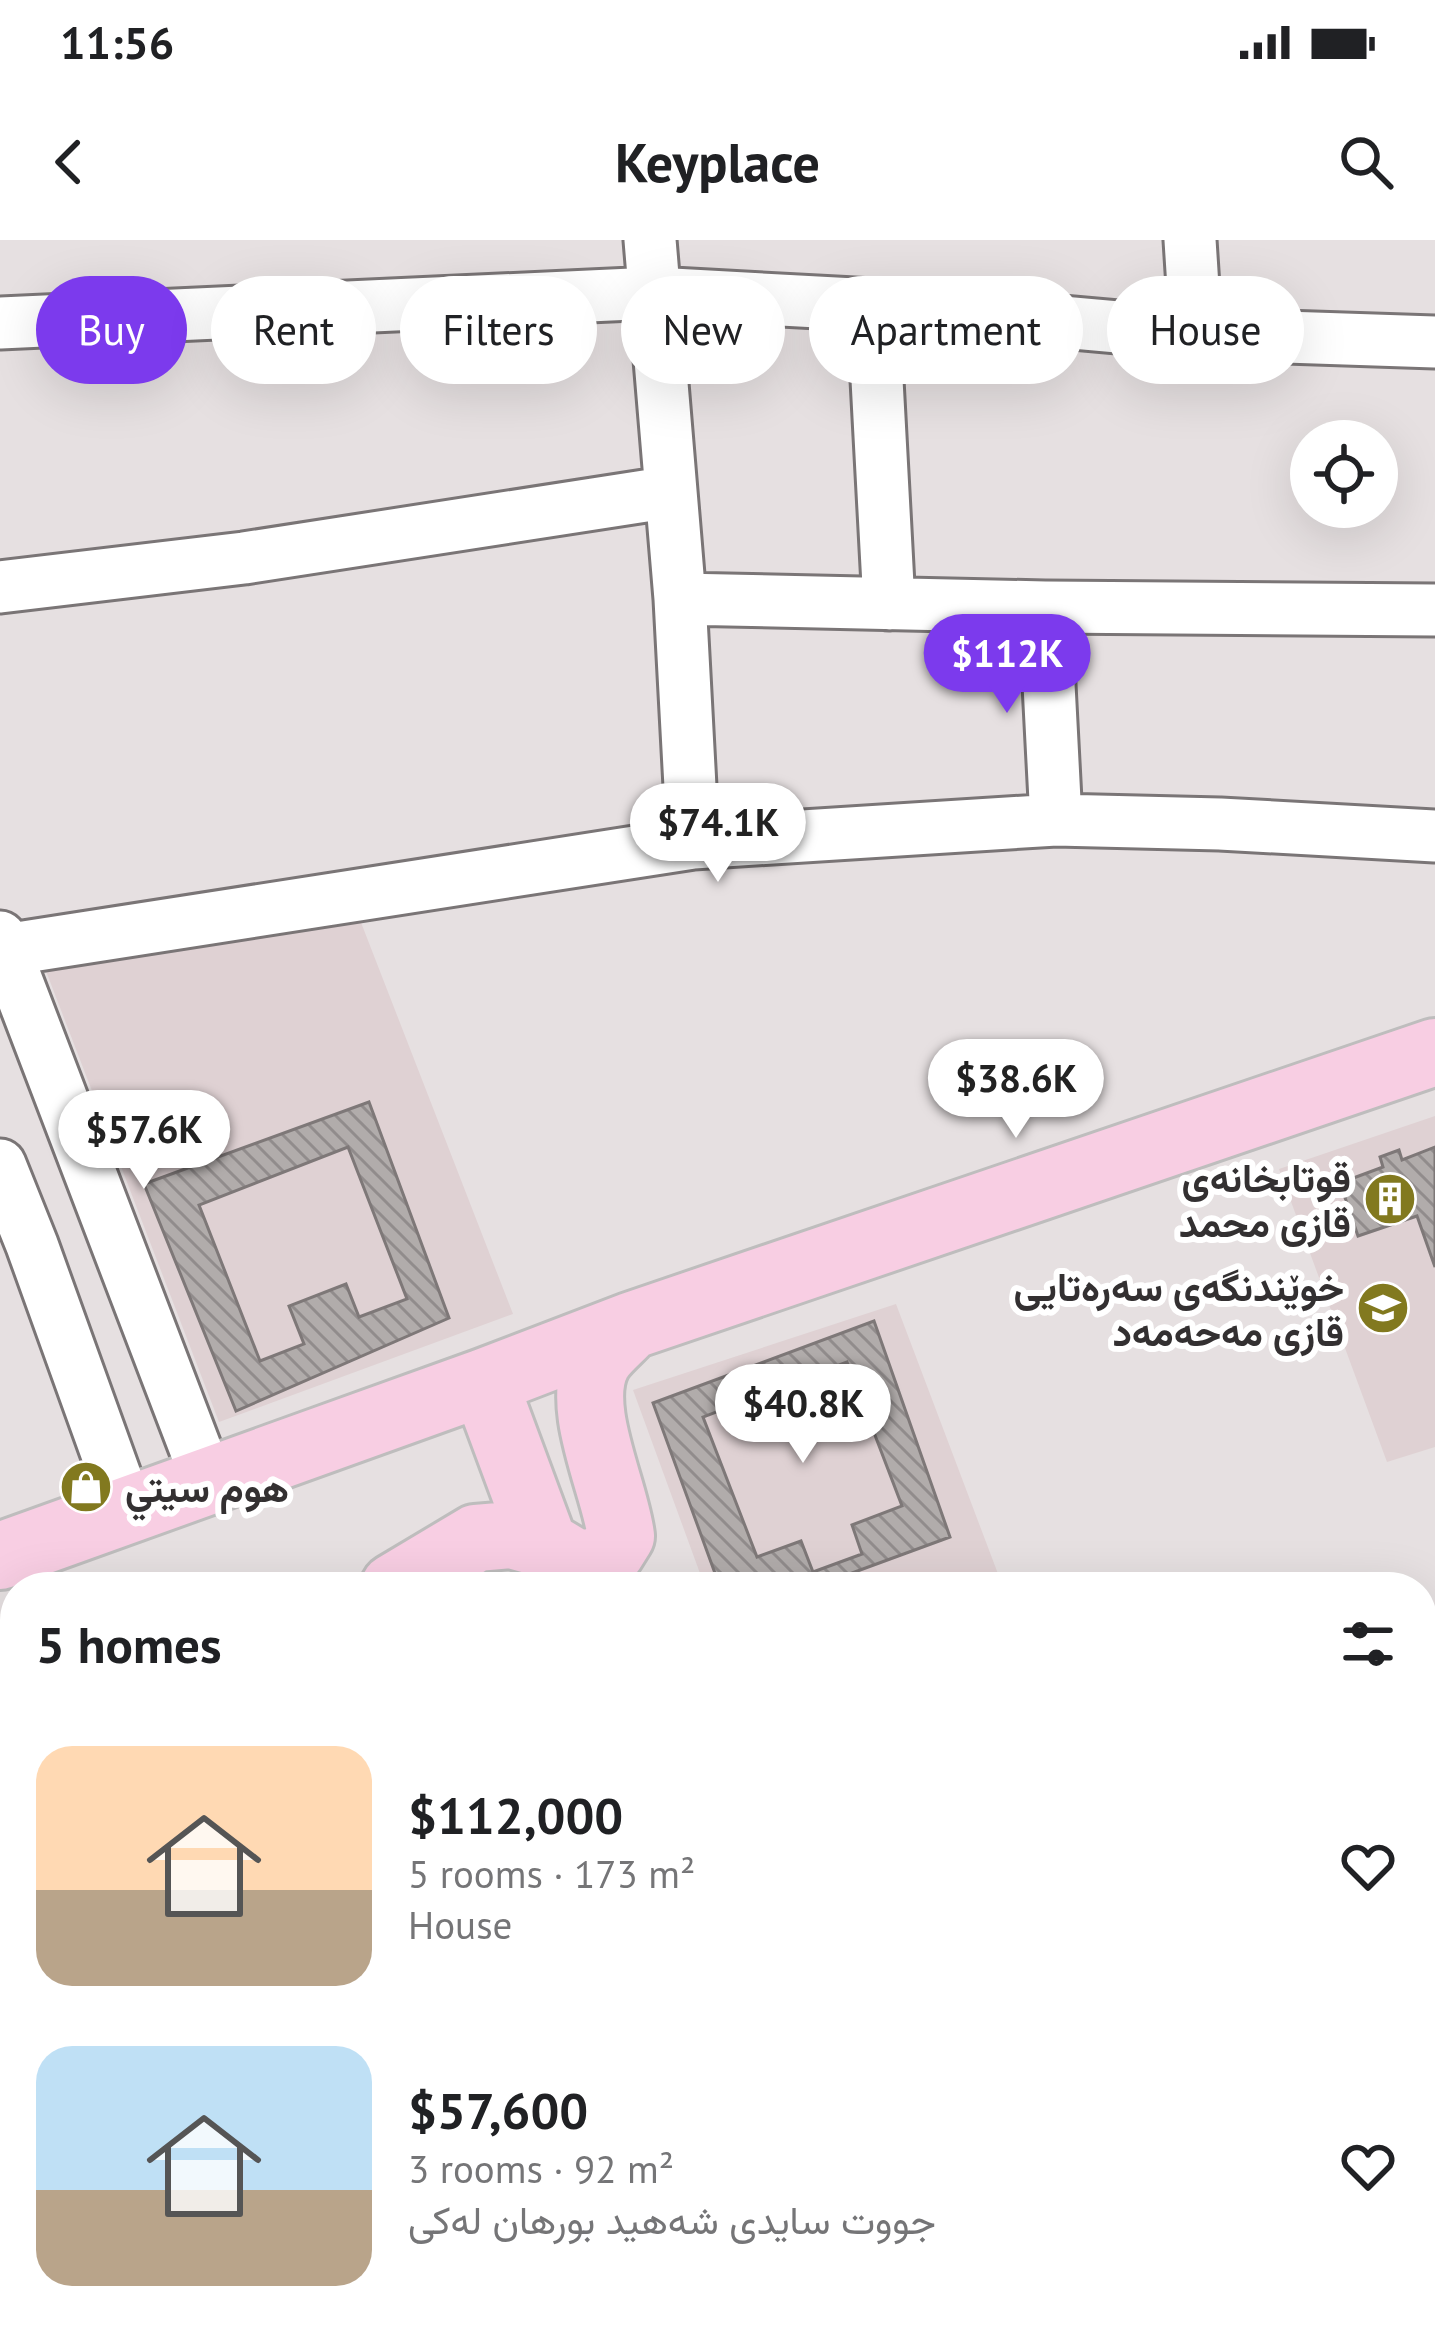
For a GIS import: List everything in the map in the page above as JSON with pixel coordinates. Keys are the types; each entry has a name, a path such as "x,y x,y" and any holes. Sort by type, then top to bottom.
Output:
{"main road":[{"path":"0,1556 631,1326 1435,1052"},
{"path":"583,1567 622,1536 593,1429 590,1393 598,1361 631,1326"},
{"path":"501,1376 557,1395 593,1429"},
{"path":"501,1376 583,1567"},
{"path":"419,1572 476,1538 512,1534 583,1567"}],"street":[{"path":"650,240 653,276"},
{"path":"1190,240 1192,276"},
{"path":"0,323 621,294"},
{"path":"1304,338 1435,342"},
{"path":"662,384 693,844"},
{"path":"877,384 890,604"},
{"path":"0,587 244,558 671,492"},
{"path":"680,599 1045,608 1435,610"},
{"path":"1045,608 1055,820"},
{"path":"207,1479 2,944 693,844 1055,820 1435,836"},
{"path":"0,1166 16,1251 127,1509"}],"shaded area":[{"path":"355,907 513,1314 219,1422 41,958"},
{"name":"خوێندنگەی سەرەتایی قازی مەحەمەد","path":"1435,1116 1435,1447 1387,1462 1279,1169"},
{"path":"896,1304 997,1572 700,1572 633,1390"}],"building":[{"path":"369,1102 449,1318 236,1411 144,1184","holes":["348,1147 407,1299 359,1317 346,1284 289,1306 304,1344 260,1361 199,1205"]},
{"name":"قوتابخانەی قازی محمد","path":"1435,1147 1435,1267 1417,1216 1358,1236 1340,1183 1383,1167 1380,1157 1399,1150 1402,1160"},
{"path":"874,1321 950,1537 855,1572 813,1572 715,1572 653,1403","holes":["847,1362 902,1506 852,1525 862,1554 813,1572 801,1541 757,1557 703,1417"]}],"place":[{"name":"قوتابخانەی قازی محمد","path":"1390,1199"},
{"name":"خوێندنگەی سەرەتایی قازی مەحەمەد","path":"1383,1308"},
{"name":"هوم سيتي","path":"86,1487"}]}
